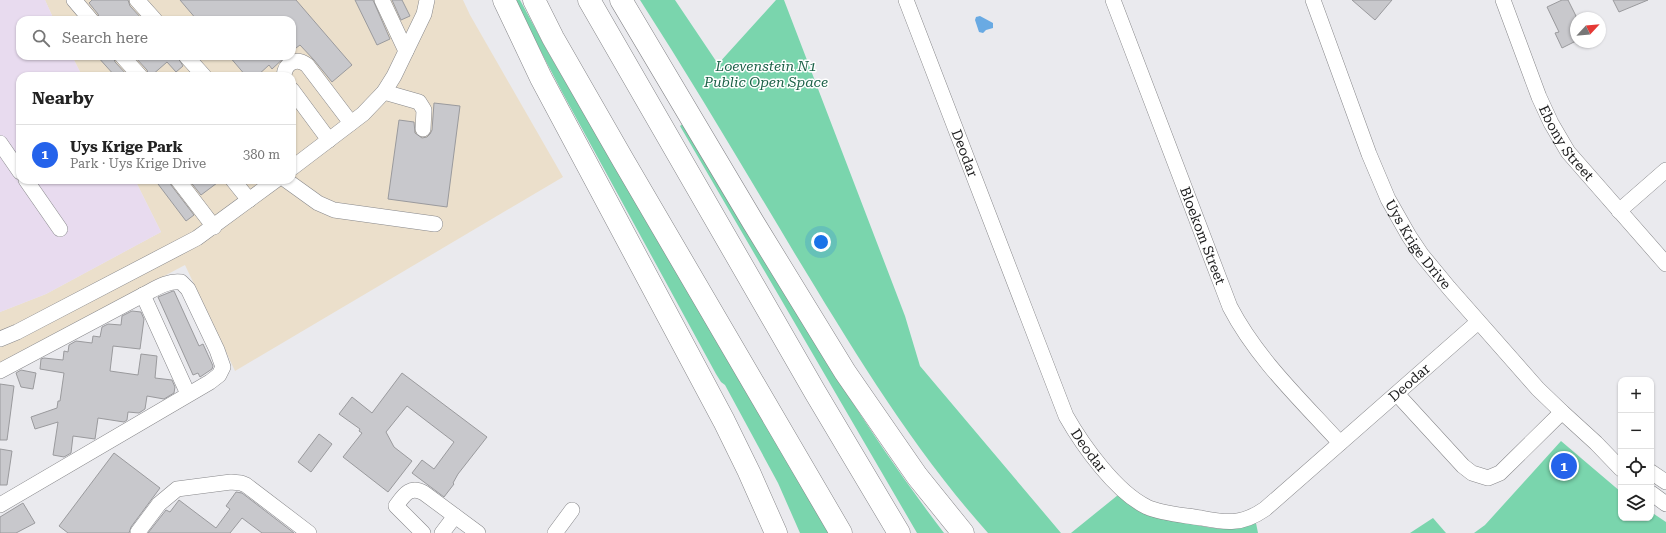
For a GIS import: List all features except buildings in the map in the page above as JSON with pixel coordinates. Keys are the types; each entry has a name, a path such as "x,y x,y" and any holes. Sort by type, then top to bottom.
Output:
{"highway":[{"path":"504,0 541,78 724,421 776,533"},
{"path":"534,0 619,153 841,533"},
{"path":"589,0 811,385 899,533"},
{"path":"621,0 753,222 845,372 918,476 963,533"}],"street":[{"path":"74,0 88,16"},
{"path":"137,0 151,16"},
{"path":"382,0 406,51"},
{"path":"296,165 363,114 384,92 394,76 424,14 427,0"},
{"name":"Deodar","path":"906,0 1060,402 1077,435 1120,486 1132,498 1147,507 1159,511 1222,522 1240,521 1253,516 1264,509 1478,322"},
{"name":"Bloekom Street","path":"1113,0 1230,307 1244,330 1269,365 1340,443"},
{"name":"Uys Krige Drive","path":"1313,0 1369,154 1397,218 1421,254 1478,322 1538,389 1596,443 1618,466"},
{"name":"Ebony Street","path":"1503,0 1537,91 1551,123 1568,152 1666,264"},
{"path":"126,60 136,72"},
{"path":"190,60 200,72"},
{"path":"285,72 286,67 294,62 303,62 307,65 351,123"},
{"path":"384,92 419,102 424,110 423,129"},
{"path":"296,95 329,140"},
{"path":"0,143 16,166"},
{"path":"1619,211 1666,170"},
{"path":"29,184 60,230"},
{"path":"181,184 214,227"},
{"path":"236,184 248,200"},
{"path":"0,339 17,332 170,253 214,227 270,184"},
{"path":"292,184 318,203 334,210 435,224"},
{"path":"0,371 164,284 177,281 181,282 188,289 199,310 221,359 222,367 219,375 0,505"},
{"path":"143,295 188,394"},
{"path":"1397,394 1463,466 1472,473 1488,478 1494,477 1500,473 1562,412"},
{"name":"Uys Krige Drive","path":"1596,443 1618,453"},
{"path":"1654,474 1666,482"},
{"path":"138,532 159,504 176,489 231,482 246,485 309,533"},
{"path":"423,533 396,506 403,495 409,491 420,491 478,533"},
{"path":"1654,495 1666,504"},
{"path":"556,533 572,510"},
{"path":"442,533 455,516"}],"shaded area":[{"path":"0,0 45,0 52,16 16,16 16,60 74,60 80,72 16,72 16,184 137,184 161,232 46,294 0,312"},
{"path":"45,0 463,0 470,15 563,177 235,371 185,265 0,363 0,312 46,294 161,232 137,184 296,184 296,72 80,72 74,60 296,60 296,16 52,16"}],"green space":[{"path":"514,0 520,0 548,52 829,533 800,533 778,483 725,385 716,374 562,92"},
{"name":"Loevenstein N1 Public Open Space","path":"640,0 675,0 718,64 776,0 784,0 905,316 920,366 1061,533 988,533 960,501 909,433 839,327"},
{"path":"684,123 808,332 874,434 944,533 917,533 680,126"},
{"path":"1561,441 1618,489 1618,521 1654,521 1654,514 1666,522 1666,533 1474,533 1485,525"},
{"path":"1118,495 1135,507 1152,516 1171,521 1224,529 1239,528 1256,523 1258,533 1071,533"},
{"path":"1433,518 1446,533 1410,533"}],"water":[{"path":"980,16 993,23 993,28 986,30 983,33 979,32 975,20 976,17"}],"place":[{"name":"Uys Krige Park","path":"1564,466"}]}
